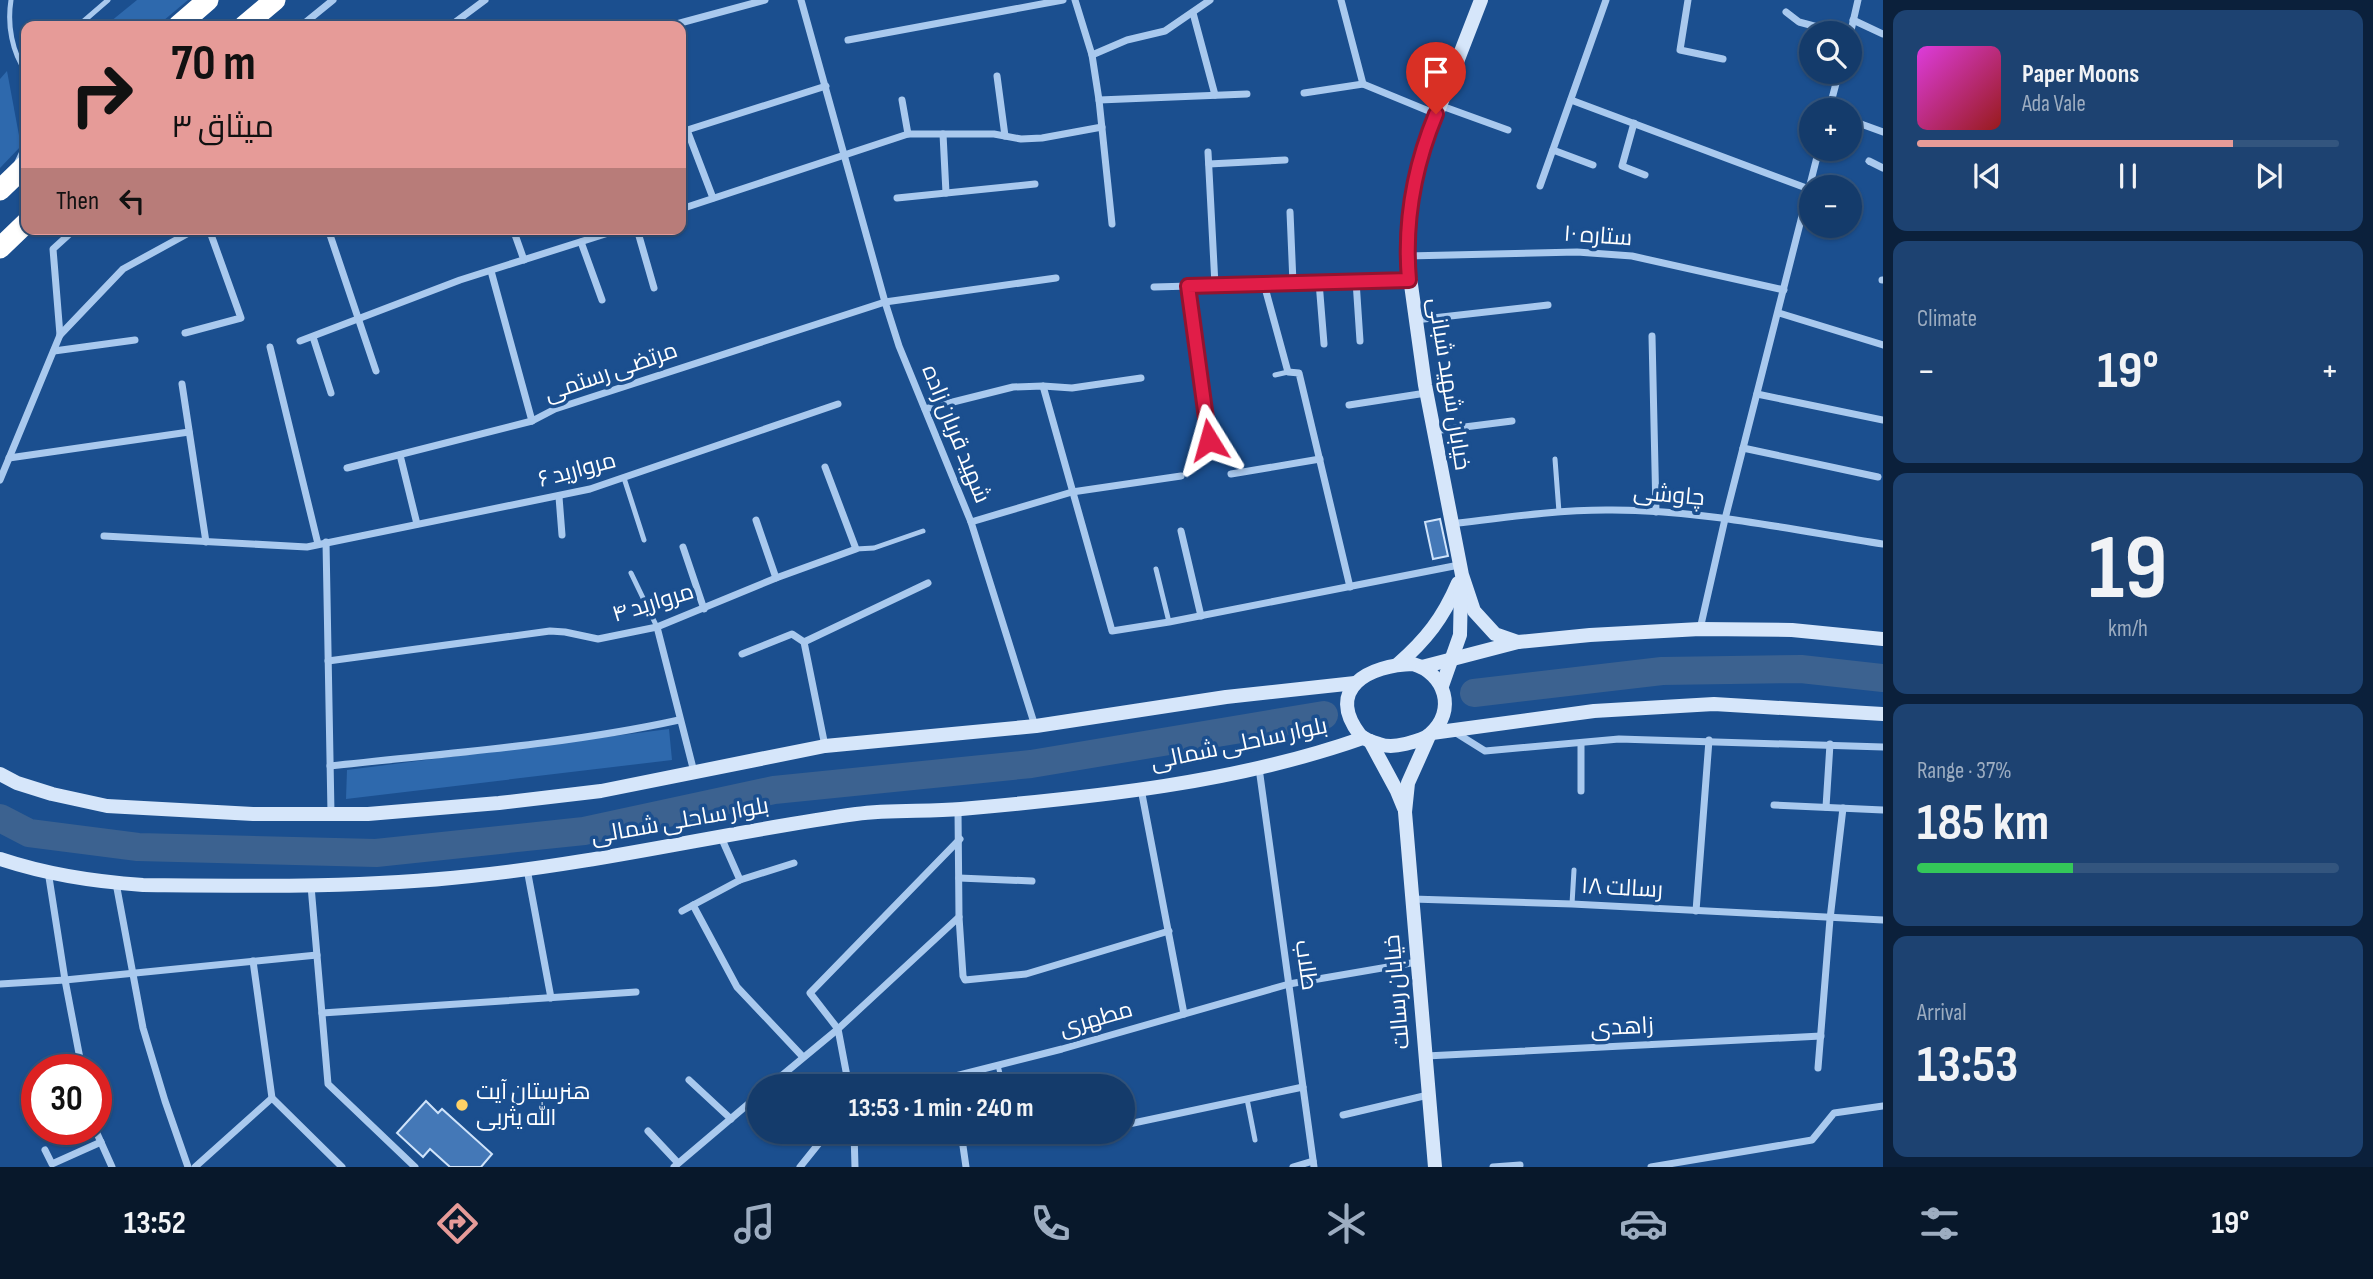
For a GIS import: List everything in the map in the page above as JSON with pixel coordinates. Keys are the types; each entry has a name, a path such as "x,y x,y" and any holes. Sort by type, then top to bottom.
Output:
{"highway":[{"path":"184,21 208,0"},
{"path":"254,21 275,0"},
{"path":"3,187 21,170"},
{"path":"0,248 21,228"}],"main road":[{"name":"خیابان شهید شبانی","path":"1480,0 1419,160 1413,186 1407,257 1426,393 1461,570 1474,611 1495,634 1518,642"},
{"name":"خیابان شهید شبانی","path":"1442,685 1460,635 1461,570"},
{"path":"1397,665 1422,643 1446,611 1461,570"},
{"path":"1883,639 1792,631 1700,629 1518,642 1422,667 1397,665 1368,673 1354,683 1349,706 1354,726 1367,739 1383,746 1400,745 1430,734 1482,725 1594,711 1712,704 1883,714"},
{"path":"1422,667 1442,685 1446,703 1442,720 1430,734"},
{"name":"بلوار ساحلی شمالی","path":"0,774 17,783 52,794 107,806 253,814 368,814 538,799 601,790 825,746 1035,726 1226,697 1354,683"},
{"name":"خیابان رسالت","path":"1430,734 1408,783 1405,812 1435,1167"},
{"name":"بلوار ساحلی شمالی","path":"0,859 116,883 311,886 456,877 527,869 859,814 958,810 1141,789 1259,768 1367,739"},
{"name":"خیابان رسالت","path":"1367,739 1397,791 1405,812"}],"street":[{"path":"307,21 333,0"},
{"path":"457,21 485,0"},
{"path":"686,21 765,0"},
{"name":"شهید قربان زاده","path":"802,0 885,303 899,346 971,522 1035,726"},
{"path":"848,40 1063,0"},
{"path":"1075,0 1092,55 1112,224"},
{"path":"1092,55 1127,40 1165,31 1210,0"},
{"path":"1342,0 1363,84"},
{"path":"1540,186 1606,0"},
{"path":"1688,0 1680,51 1723,59"},
{"path":"1858,0 1853,20 1883,34"},
{"path":"1786,12 1799,22"},
{"path":"1193,13 1215,96"},
{"path":"997,76 1005,136"},
{"path":"1304,93 1363,84 1438,110 1508,130"},
{"path":"686,130 826,86"},
{"path":"1099,100 1247,94"},
{"path":"902,100 908,134"},
{"path":"1571,100 1799,185"},
{"path":"1634,123 1622,166 1645,175"},
{"path":"1862,124 1883,132"},
{"path":"686,207 908,134 994,134 1021,139 1102,127"},
{"path":"943,134 946,193"},
{"path":"686,136 713,198"},
{"path":"1553,150 1593,166"},
{"path":"1208,152 1215,285"},
{"path":"1209,164 1285,160"},
{"path":"1869,161 1883,168"},
{"path":"897,198 1035,184"},
{"path":"1290,212 1293,283"},
{"path":"1700,629 1725,519 1799,229"},
{"path":"60,335 53,249 68,235"},
{"path":"0,480 60,335 123,269 184,235"},
{"path":"184,333 241,318 211,235"},
{"path":"330,235 376,371"},
{"path":"515,235 524,260"},
{"path":"300,341 360,320 425,292 603,235"},
{"path":"639,235 654,288"},
{"path":"581,242 602,300"},
{"name":"ستاره ۱۰","path":"1407,257 1566,252 1632,256 1784,290"},
{"path":"491,271 533,421"},
{"name":"مرتضی رستمی","path":"347,468 533,421 555,409 885,303 1056,278"},
{"path":"1154,287 1409,280"},
{"path":"1356,281 1360,341"},
{"path":"1319,282 1324,344"},
{"path":"1264,284 1288,372 1299,373 1350,587"},
{"path":"1188,286 1209,440 1212,443"},
{"path":"1415,320 1549,305"},
{"path":"1779,313 1883,345"},
{"path":"313,337 331,393"},
{"path":"1652,337 1656,512"},
{"path":"54,351 135,340"},
{"path":"270,347 317,544"},
{"path":"925,409 1013,387 1072,388 1141,378"},
{"path":"182,384 206,542"},
{"path":"1043,386 1112,631 1350,587 1461,570"},
{"path":"1349,405 1426,393"},
{"path":"1758,394 1883,420"},
{"name":"مروارید ۶","path":"104,536 307,547 559,497 624,478 838,404"},
{"path":"1433,431 1512,421"},
{"path":"9,458 190,432"},
{"path":"1743,448 1878,477"},
{"path":"400,455 417,524"},
{"path":"1231,474 1320,459"},
{"path":"825,467 856,549"},
{"path":"971,522 1072,492 1181,476"},
{"path":"559,497 562,535"},
{"name":"چاوشی","path":"1450,524 1559,512 1656,512 1725,519 1883,544"},
{"path":"756,520 776,578"},
{"path":"1181,531 1201,616"},
{"path":"326,542 331,814"},
{"path":"683,547 704,609"},
{"name":"مروارید ۴","path":"328,661 550,631 597,639 657,627 776,578 856,549"},
{"path":"804,642 928,583"},
{"path":"657,627 694,772"},
{"path":"742,654 792,634 804,642 825,746"},
{"path":"330,766 634,730 680,720"},
{"path":"1452,731 1485,751 1619,738 1883,747"},
{"path":"1696,911 1709,740"},
{"path":"1581,743 1581,790"},
{"path":"1826,807 1830,744"},
{"name":"طلاب","path":"1259,768 1314,1164"},
{"path":"1141,789 1184,1014"},
{"path":"1773,805 1883,810"},
{"path":"1818,1068 1830,919 1843,808"},
{"path":"958,810 959,917 965,980 1026,974 1169,931"},
{"path":"721,837 740,880"},
{"path":"847,1074 838,1029 810,993 960,839"},
{"path":"682,911 740,880 794,863"},
{"path":"527,869 551,998"},
{"path":"48,871 79,1054"},
{"path":"959,878 1031,881"},
{"path":"116,883 143,1028 188,1167"},
{"path":"311,886 328,1084 415,1167"},
{"name":"رسالت ۱۸","path":"1411,900 1572,904 1883,920"},
{"path":"693,905 737,987 803,1057"},
{"path":"783,1074 838,1029 959,917"},
{"path":"0,984 317,955"},
{"path":"253,961 272,1098 342,1167"},
{"name":"مطهری","path":"961,1074 1093,1041 1289,984 1417,962"},
{"path":"322,1013 636,992"},
{"name":"زاهدی","path":"1426,1056 1821,1036"},
{"path":"689,1080 731,1119"},
{"path":"1135,1123 1303,1087"},
{"path":"1343,1115 1428,1095"},
{"path":"195,1167 272,1098"},
{"path":"648,1131 676,1165 747,1105"},
{"path":"1651,1167 1812,1140 1834,1113 1883,1106"},
{"path":"800,1167 818,1144"},
{"path":"854,1144 855,1167"},
{"path":"963,1144 966,1167"},
{"path":"46,1150 52,1164 94,1145"},
{"path":"102,1145 112,1167"},
{"path":"1293,1167 1314,1164"},
{"path":"1493,1167 1520,1165"}],"lane":[{"path":"11,0 9,11 14,55 21,65"},
{"path":"84,21 108,0"},
{"path":"3,187 21,153"},
{"path":"1275,375 1288,372"},
{"path":"1555,459 1559,512"},
{"path":"624,478 644,540"},
{"path":"856,549 874,548 923,531"},
{"path":"1156,569 1169,622"},
{"path":"631,573 657,627"},
{"path":"1572,904 1574,870"},
{"path":"998,1065 1000,1074"},
{"path":"1247,1099 1255,1140"}],"shaded area":[{"path":"137,0 188,0 163,21 111,21"},
{"path":"7,71 21,146 0,168 0,79"},
{"path":"669,729 672,760 346,799 347,770"}],"building":[{"path":"1440,519 1448,556 1433,559 1425,522"},
{"path":"426,1101 438,1113 442,1109 492,1154 481,1167 450,1167 430,1149 423,1157 397,1133"}],"waterway":[{"path":"1474,693 1662,671 1801,669 1883,678"},
{"path":"0,818 29,833 138,847 376,853 584,831 774,790 1031,764 1324,715"}],"place":[{"name":"هنرستان آیت الله یثربی","path":"462,1105"}],"route":[{"path":"1209,440 1188,286 1409,280 1408,220 1413,186 1419,160 1436,114"}]}
